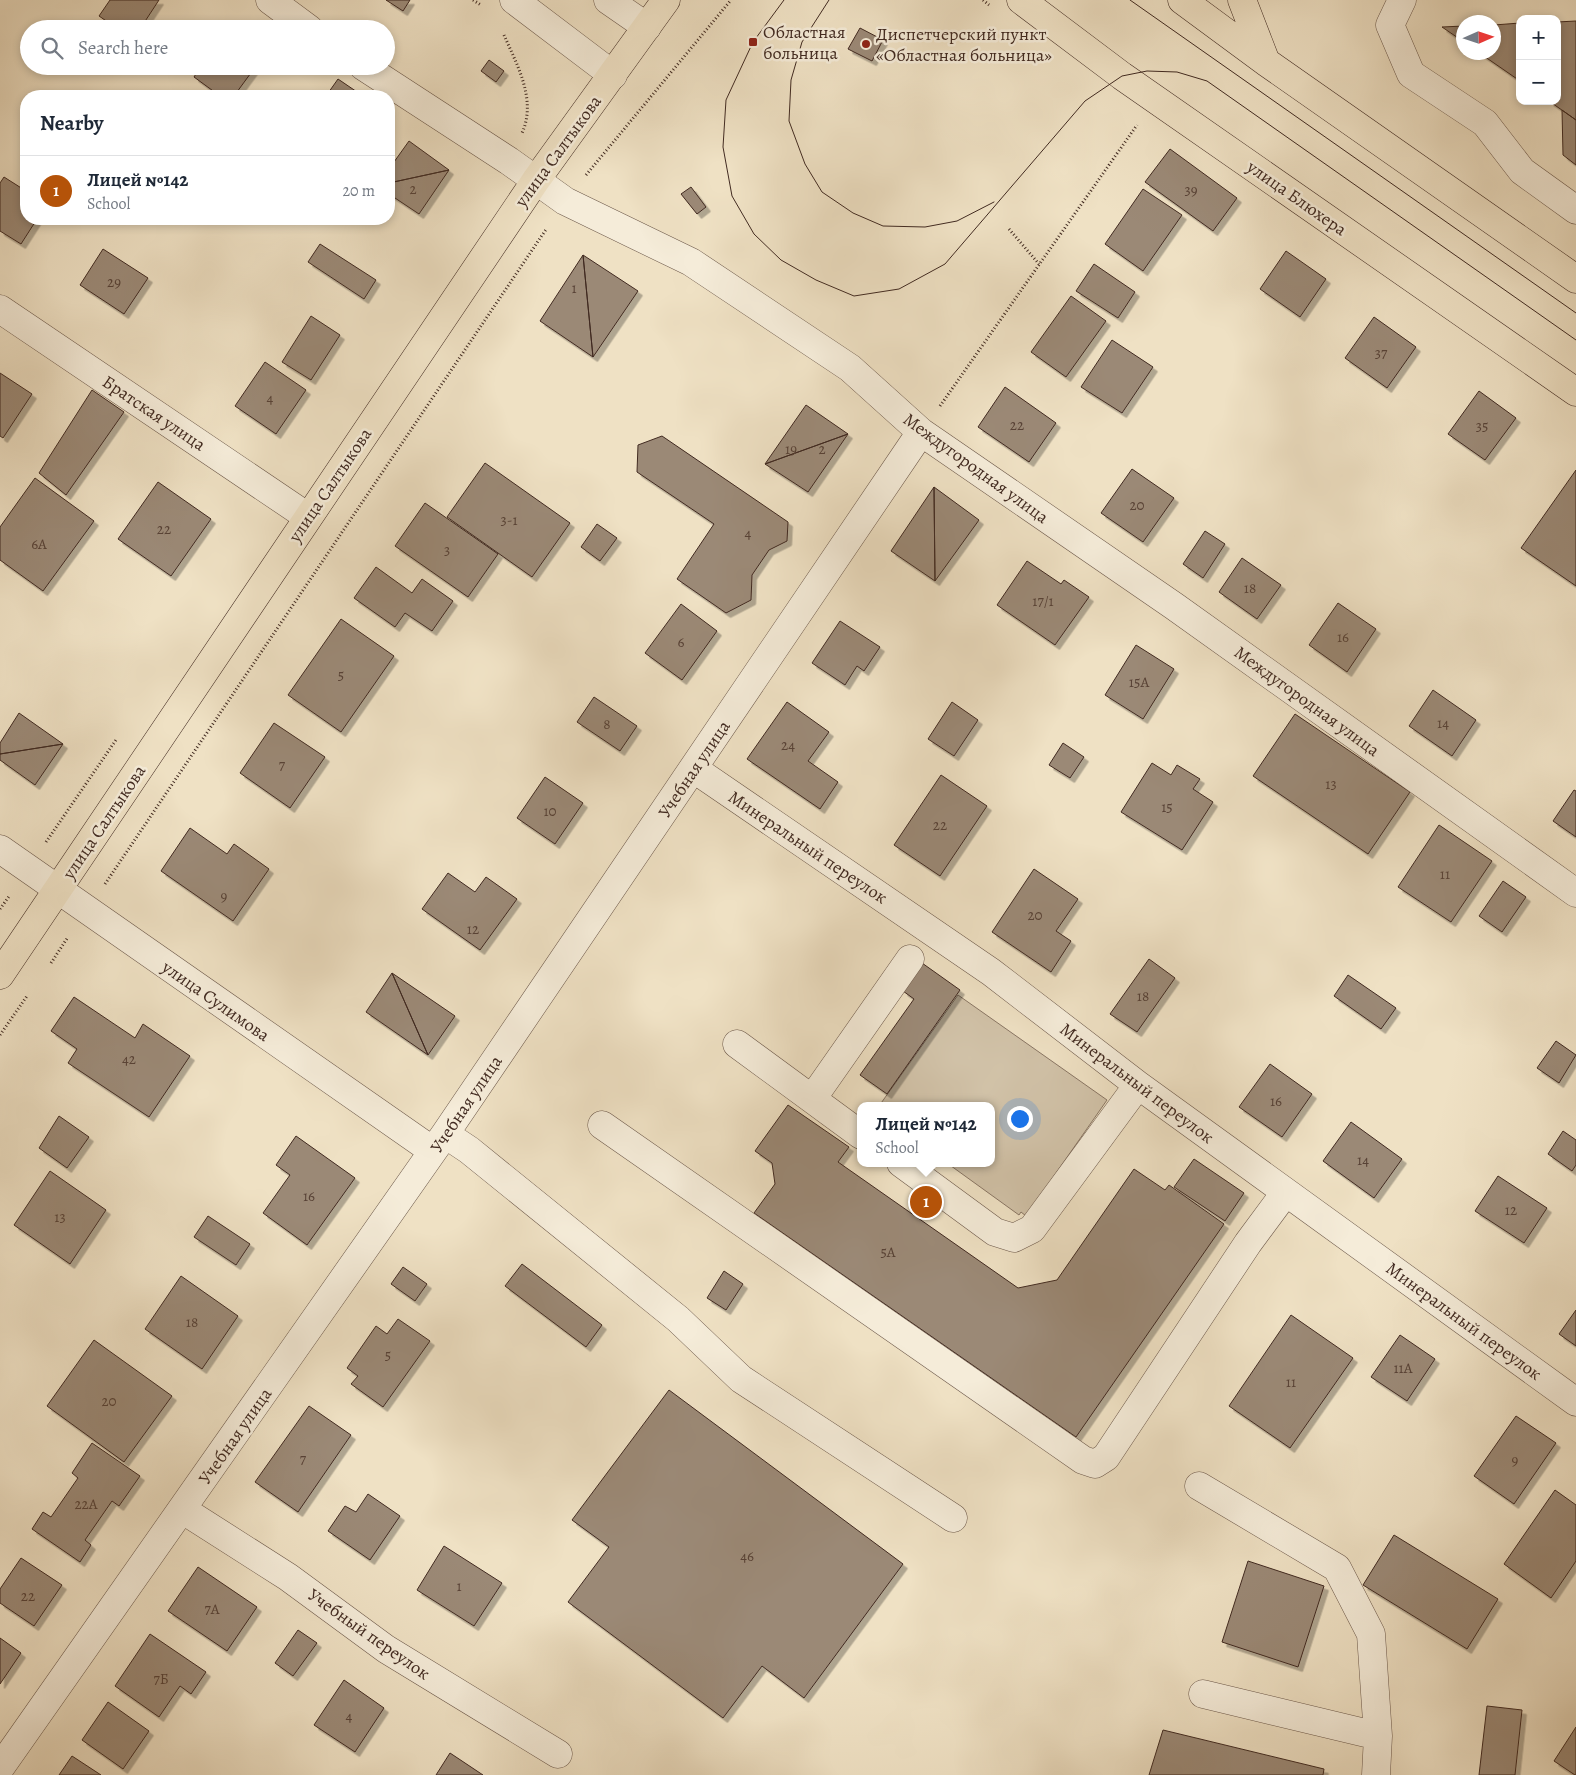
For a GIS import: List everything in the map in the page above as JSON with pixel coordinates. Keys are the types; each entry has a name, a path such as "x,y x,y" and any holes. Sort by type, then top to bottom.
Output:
{"main road":[{"name":"улица Салтыкова","path":"0,975 536,180 666,0"},
{"name":"улица Блюхера","path":"1021,0 1122,76 1576,392"},
{"path":"1182,0 1266,62 1576,279"},
{"path":"1242,0 1266,62"}],"street":[{"path":"270,0 297,20"},
{"path":"514,0 613,75"},
{"path":"608,0 647,27"},
{"path":"1402,0 1390,25 1411,74 1485,123 1522,171 1576,210"},
{"name":"Междугородная улица","path":"377,75 509,161 565,201 691,262 850,368 921,432 1174,606 1576,893"},
{"name":"Братская улица","path":"0,309 308,516"},
{"name":"Учебная улица","path":"0,1768 439,1143 921,432"},
{"name":"Минеральный переулок","path":"694,768 992,972 1138,1085 1576,1402"},
{"name":"улица Сулимова","path":"0,849 86,911 439,1143 469,1150 678,1318 741,1379 953,1518"},
{"path":"812,1099 910,959"},
{"path":"737,1044 857,1132"},
{"path":"906,1167 995,1232 1014,1238 1032,1229 1138,1085"},
{"path":"602,1124 1083,1460 1095,1464 1106,1457 1248,1243 1285,1192"},
{"path":"1200,1486 1337,1568 1371,1634 1378,1736 1376,1775"},
{"name":"Учебный переулок","path":"183,1510 288,1577 386,1650 558,1754"},
{"path":"1203,1694 1378,1736"}],"path":[{"path":"473,0 487,8"},
{"path":"49,965 565,201 731,0"},
{"path":"501,29 524,80 528,120 509,161"},
{"path":"921,432 1141,120"},
{"path":"1009,229 1039,264"},
{"path":"0,909 118,737"},
{"path":"0,1035 32,988"}],"shaded area":[{"path":"958,995 1107,1100 1026,1216 1021,1212 1019,1215 953,1167 995,1167 995,1102 882,1102"}],"building":[{"path":"110,0 159,0 146,20 105,20 99,16"},
{"path":"386,0 410,0 403,11"},
{"path":"1576,21 1576,120 1555,105 1561,105 1561,22"},
{"path":"1516,23 1516,78 1490,60 1501,60 1501,24"},
{"path":"1456,26 1456,37 1442,27"},
{"name":"Диспетчерский пункт «Областная больница»","path":"860,28 883,40 872,61 848,49"},
{"path":"489,60 504,71 496,82 481,71"},
{"path":"195,75 249,75 238,90 212,90 194,77"},
{"path":"338,79 354,90 330,90"},
{"path":"1562,110 1576,120 1576,165 1563,155"},
{"path":"409,141 449,170 395,182 395,161"},
{"path":"1170,149 1237,198 1213,231 1145,182"},
{"path":"449,170 419,214 395,198 395,182"},
{"path":"4,177 20,187 20,225 33,225 21,244 0,231 0,183"},
{"path":"691,187 706,207 697,214 681,194"},
{"path":"1143,189 1182,215 1143,271 1105,244"},
{"path":"320,244 376,280 364,299 308,262"},
{"path":"103,249 148,278 124,314 80,285"},
{"path":"1286,251 1326,279 1300,317 1260,289"},
{"path":"583,255 593,357 540,321"},
{"path":"583,255 638,291 593,357"},
{"path":"1094,264 1135,292 1118,318 1076,291"},
{"path":"1071,296 1106,321 1066,377 1031,352"},
{"path":"311,316 340,335 311,380 282,362"},
{"path":"1374,317 1416,347 1387,388 1345,358"},
{"path":"1112,340 1153,367 1122,413 1081,387"},
{"path":"265,362 306,390 276,434 235,406"},
{"path":"0,373 32,394 3,438 0,436"},
{"path":"1005,387 1056,423 1029,462 978,427"},
{"path":"92,390 124,412 66,495 39,473"},
{"path":"1479,391 1516,418 1485,460 1448,434"},
{"path":"806,405 848,434 765,464"},
{"path":"848,434 808,492 765,464"},
{"path":"662,436 788,522 787,541 769,550 752,575 751,600 726,613 677,579 714,524 637,472 638,445"},
{"path":"485,463 570,523 532,577 447,517"},
{"path":"1132,469 1174,498 1143,542 1101,513"},
{"path":"1576,470 1576,586 1521,548"},
{"path":"35,478 94,521 43,591 0,560 0,527"},
{"path":"158,482 211,519 171,576 118,539"},
{"path":"934,487 935,581 891,551"},
{"path":"934,487 979,520 935,581"},
{"path":"425,503 498,554 468,597 395,546"},
{"path":"597,524 617,538 600,561 581,547"},
{"path":"1205,531 1225,544 1203,578 1183,564"},
{"path":"1242,558 1281,585 1257,619 1219,592"},
{"path":"1027,561 1061,584 1064,580 1089,597 1055,645 997,605"},
{"path":"376,567 412,593 422,579 453,601 432,631 405,613 395,627 354,598"},
{"path":"1338,603 1376,629 1347,672 1309,645"},
{"path":"681,604 717,631 682,680 645,653"},
{"path":"341,619 394,656 341,732 288,695"},
{"path":"840,621 880,647 864,671 857,666 845,685 812,663"},
{"path":"1136,645 1174,669 1143,719 1105,695"},
{"path":"1433,690 1476,720 1452,756 1409,726"},
{"path":"594,697 637,726 620,751 577,722"},
{"path":"787,702 829,732 808,761 838,782 820,809 747,759"},
{"path":"952,702 978,720 954,756 928,739"},
{"path":"19,713 63,744 0,754 0,743"},
{"path":"1295,714 1410,792 1368,854 1253,776"},
{"path":"274,723 325,757 290,808 240,773"},
{"path":"1063,743 1084,757 1070,778 1049,765"},
{"path":"63,744 35,785 0,760 0,754"},
{"path":"1152,763 1171,775 1177,765 1200,779 1193,789 1213,802 1182,850 1121,812"},
{"path":"941,775 987,806 940,876 894,845"},
{"path":"545,777 583,803 555,844 517,818"},
{"path":"1574,790 1576,791 1576,837 1553,821"},
{"path":"1439,825 1492,861 1451,922 1398,887"},
{"path":"190,828 227,854 234,844 269,869 233,921 161,871"},
{"path":"1034,869 1078,899 1056,931 1071,941 1051,972 992,932"},
{"path":"448,873 475,892 486,877 517,899 480,950 422,909"},
{"path":"1503,881 1526,897 1502,932 1479,916"},
{"path":"1149,959 1175,978 1137,1032 1110,1014"},
{"path":"922,963 960,990 887,1094 860,1075 914,999 903,991"},
{"path":"392,973 455,1016 428,1055"},
{"path":"392,973 428,1055 366,1012"},
{"path":"1348,975 1396,1008 1381,1029 1334,996"},
{"path":"74,997 135,1038 143,1024 190,1056 149,1117 68,1063 77,1049 51,1031"},
{"path":"1556,1041 1576,1055 1559,1083 1537,1068"},
{"path":"1270,1064 1312,1094 1282,1137 1239,1107"},
{"path":"788,1105 849,1147 838,1162 1018,1288 1057,1280 1134,1169 1165,1190 1169,1185 1224,1224 1076,1437 754,1213 775,1184 772,1163 755,1151"},
{"path":"59,1116 89,1137 67,1168 39,1148"},
{"path":"1351,1122 1402,1159 1374,1198 1323,1161"},
{"path":"1563,1131 1576,1140 1576,1165 1572,1171 1548,1154"},
{"path":"296,1136 355,1178 307,1245 263,1213 290,1175 276,1165"},
{"path":"1194,1159 1244,1193 1225,1221 1174,1187"},
{"path":"50,1171 106,1210 70,1264 14,1225"},
{"path":"1498,1176 1547,1208 1524,1243 1475,1211"},
{"path":"208,1216 250,1244 236,1265 194,1237"},
{"path":"522,1264 602,1325 586,1347 505,1286"},
{"path":"403,1267 427,1284 415,1301 391,1284"},
{"path":"724,1271 743,1284 726,1310 707,1298"},
{"path":"181,1276 238,1316 202,1369 145,1329"},
{"path":"1576,1310 1576,1346 1559,1334"},
{"path":"1291,1315 1353,1358 1290,1448 1229,1406"},
{"path":"398,1319 430,1341 383,1407 351,1384 358,1376 347,1368 376,1326 387,1334"},
{"path":"1400,1335 1435,1359 1407,1401 1371,1377"},
{"path":"94,1340 172,1396 124,1462 47,1406"},
{"path":"669,1390 903,1564 804,1698 762,1666 723,1718 568,1602 609,1547 572,1520"},
{"path":"309,1406 351,1435 298,1512 255,1482"},
{"path":"1516,1416 1556,1443 1514,1504 1474,1476"},
{"path":"92,1443 140,1476 119,1506 112,1501 85,1540 91,1545 80,1562 32,1529 43,1512 51,1517 78,1478 72,1473"},
{"path":"1555,1490 1576,1505 1576,1561 1551,1598 1504,1564"},
{"path":"368,1494 400,1516 370,1560 328,1531 345,1506 356,1512"},
{"path":"1394,1535 1498,1599 1467,1649 1363,1585"},
{"path":"444,1546 502,1583 474,1626 417,1590"},
{"path":"21,1558 62,1585 34,1626 0,1603 0,1589"},
{"path":"1248,1561 1324,1586 1298,1667 1222,1642"},
{"path":"198,1567 257,1607 227,1651 168,1611"},
{"path":"298,1630 317,1643 293,1676 275,1663"},
{"path":"150,1634 206,1672 191,1694 180,1686 159,1717 115,1686"},
{"path":"0,1638 21,1653 0,1684"},
{"path":"344,1680 384,1708 355,1752 314,1725"},
{"path":"108,1702 149,1731 123,1769 82,1740"},
{"path":"1487,1706 1522,1710 1515,1775 1479,1775"},
{"path":"1576,1727 1576,1775 1575,1775 1554,1761"},
{"path":"1163,1730 1324,1769 1323,1775 1149,1775"},
{"path":"450,1753 483,1775 436,1775"},
{"path":"72,1756 101,1775 59,1775"}],"tram line":[{"path":"784,0 753,42 726,100 723,147 732,196 754,234 781,260 816,280 854,296 899,289 945,264 1085,101 1122,76 1147,71 1177,72 1207,81 1576,340"},
{"path":"829,0 802,42 791,80 789,121 805,164 822,192 853,213 883,226 925,227 957,221 994,202"},
{"path":"1130,0 1576,313"}],"place":[{"name":"Областная больница","path":"753,42"},
{"name":"Диспетчерский пункт «Областная больница»","path":"866,44"},
{"name":"Лицей №142","path":"926,1202"}]}
